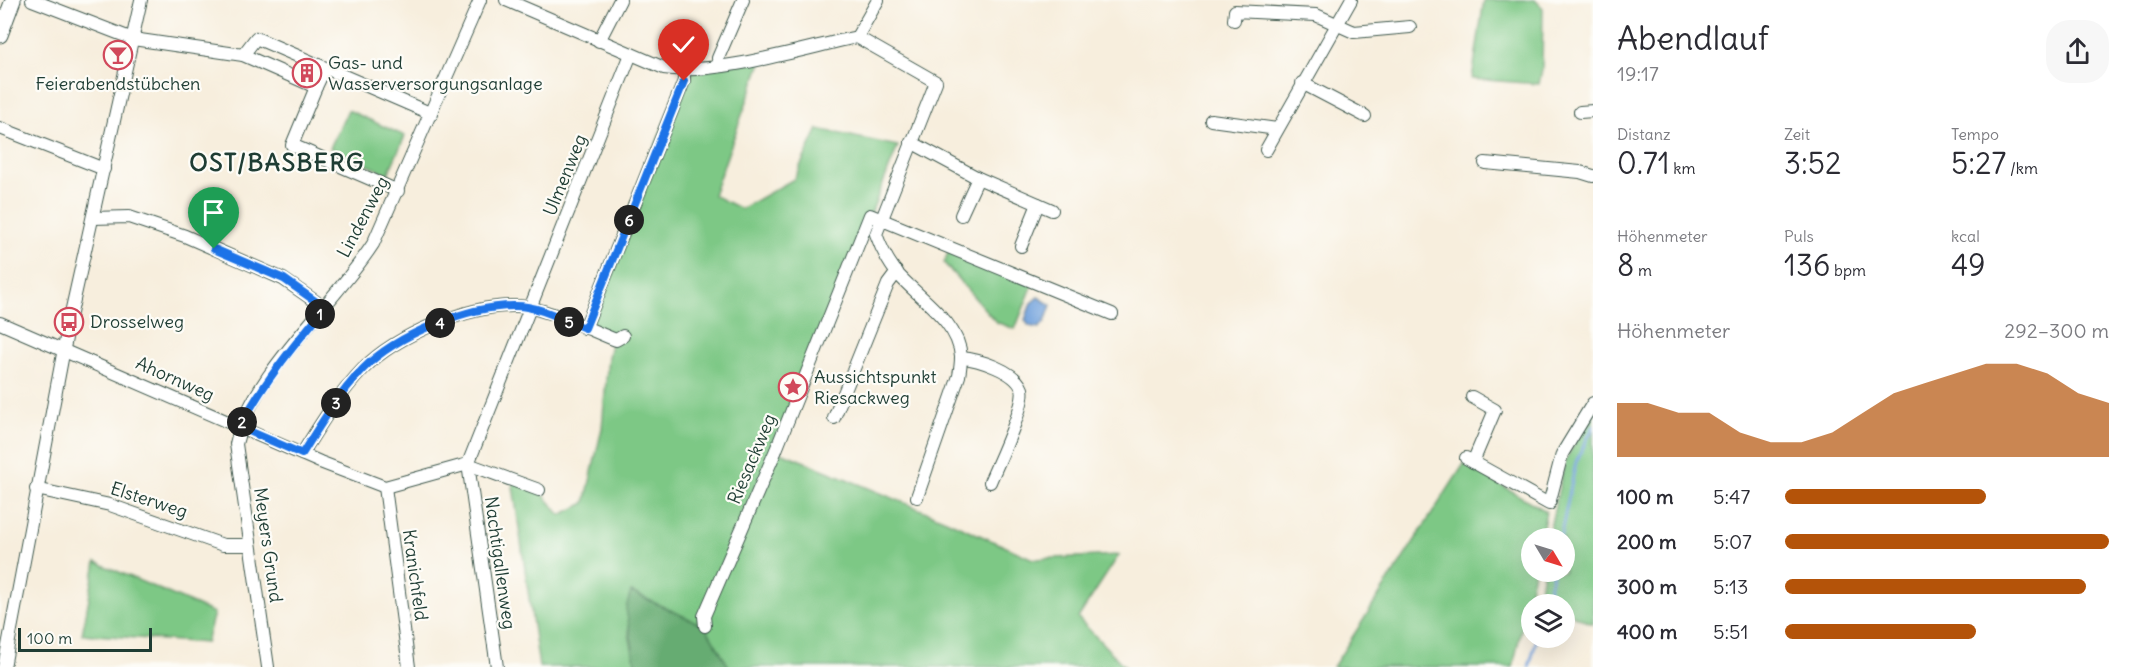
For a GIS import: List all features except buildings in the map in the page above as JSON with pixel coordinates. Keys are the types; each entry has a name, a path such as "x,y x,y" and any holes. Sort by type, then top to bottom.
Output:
{"main road":[{"path":"0,35 13,0"}],"street":[{"path":"32,0 133,39 243,55 316,87"},
{"path":"4,667 36,489 141,0"},
{"name":"Lindenweg","path":"240,427 257,394 282,359 325,308 373,244 432,114 480,0"},
{"path":"506,0 664,68 684,71 719,66 857,37 878,0"},
{"path":"599,41 620,0"},
{"path":"719,66 718,58 743,0"},
{"path":"1266,150 1351,0"},
{"path":"1233,20 1235,11 1316,15 1354,32 1410,27"},
{"name":"Riesackweg","path":"705,626 704,616 776,450 863,229 870,215 880,218 936,82 857,37"},
{"path":"243,55 256,38 432,114"},
{"name":"Ulmenweg","path":"468,464 631,54"},
{"path":"325,68 292,146 398,191"},
{"path":"585,328 684,81 684,71"},
{"path":"1302,83 1365,116"},
{"path":"1211,120 1277,129"},
{"path":"0,128 104,170"},
{"path":"911,142 978,178 1052,210"},
{"path":"1485,163 1580,172 1593,176"},
{"path":"961,215 978,178"},
{"path":"1021,246 1038,204"},
{"path":"93,218 129,217 185,236 284,279 325,308"},
{"path":"917,497 959,376 961,358 953,335 940,315 897,272 883,252 876,234 880,218 1112,314"},
{"path":"834,418 888,284 897,272"},
{"path":"302,454 324,417 363,369 389,350 432,326 464,314 494,307 518,306 531,308 616,340 623,336"},
{"name":"Ahornweg","path":"0,323 302,454 385,487"},
{"path":"961,358 989,364 1016,379 1022,388 1023,396 1014,424 990,482"},
{"path":"1472,397 1495,410 1469,460 1549,504 1562,454 1593,403"},
{"name":"Meyers Grund","path":"240,427 236,444 268,667"},
{"path":"385,487 468,464 539,490"},
{"name":"Nachtigallenweg","path":"468,464 497,667"},
{"name":"Kranichfeld","path":"385,487 409,667"},
{"name":"Elsterweg","path":"36,489 110,505 223,545 249,545"}],"green space":[{"path":"1484,0 1535,0 1543,8 1542,70 1539,84 1472,79"},
{"path":"763,57 713,195 741,209 794,179 818,129 898,146 776,450 946,520 1033,559 1119,555 1078,618 1125,667 729,667 705,626 631,592 629,634 636,667 539,667 512,479 539,490 561,515 585,503 602,428 608,357 612,339 585,328 684,71"},
{"path":"348,110 405,136 388,174 330,148"},
{"path":"950,247 1034,282 1015,329 996,322 944,263"},
{"path":"1593,411 1593,624 1575,616 1575,594 1539,594 1541,582 1575,582 1575,528 1550,528 1565,461"},
{"path":"1464,464 1546,511 1543,528 1521,528 1521,582 1532,582 1529,594 1521,594 1521,631 1513,667 1333,667"},
{"path":"96,562 214,613 206,643 82,634"},
{"path":"631,592 705,626 729,667 636,667 626,608"}],"water":[{"path":"1038,297 1051,305 1045,322 1039,328 1029,326 1025,320 1031,303"}],"waterway":[{"path":"1562,528 1576,462 1593,427"},
{"path":"1548,594 1550,582"},
{"path":"1529,667 1534,648"}],"place":[{"name":"Feierabendstübchen","path":"118,55"},
{"name":"Gas- und Wasserversorgungsanlage","path":"307,73"},
{"name":"Drosselweg","path":"69,322"},
{"name":"Aussichtspunkt Riesackweg","path":"793,387"}],"district":[{"name":"OST/BASBERG","path":"277,163"}],"route":[{"path":"214,249 284,279 325,308 282,359 257,394 240,427 302,454 324,417 363,369 381,354 432,326 464,314 494,307 518,306 531,308 585,328 684,81"}]}
